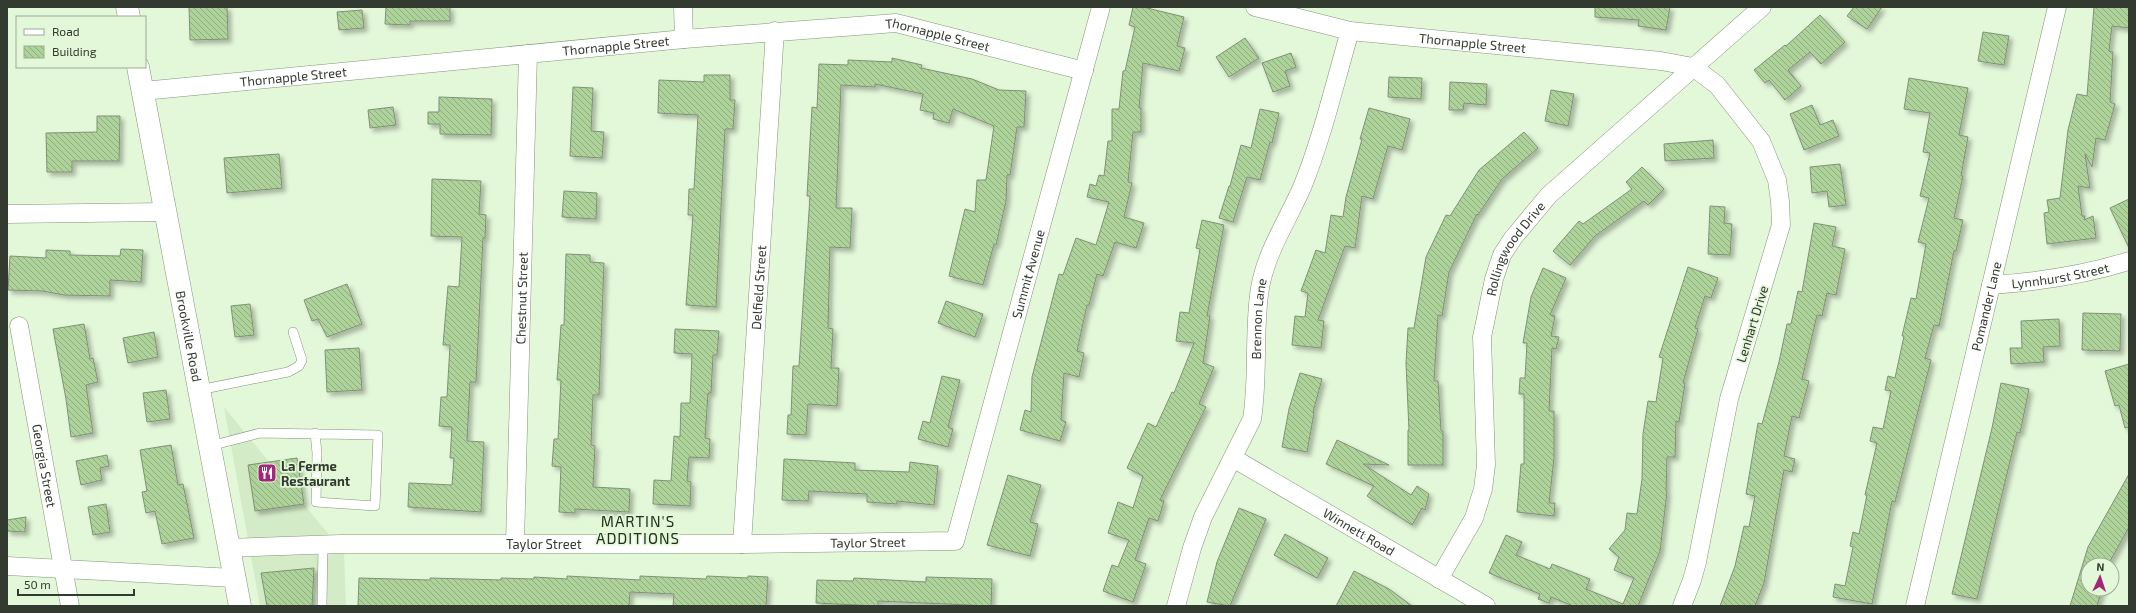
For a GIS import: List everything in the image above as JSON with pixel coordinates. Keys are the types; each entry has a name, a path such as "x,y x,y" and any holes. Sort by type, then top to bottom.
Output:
{"main road":[{"name":"Brookville Road","path":"138,68 240,606"}],"street":[{"path":"683,7 684,39"},
{"name":"Summit Avenue","path":"955,541 1101,7"},
{"name":"Thornapple Street","path":"1255,7 1350,31 1661,61 1693,66"},
{"name":"Rollingwood Drive","path":"1439,580 1474,518 1483,490 1486,465 1482,337 1492,285 1502,255 1513,238 1549,195 1693,66 1762,7"},
{"name":"Pomander Lane","path":"1915,606 2057,7"},
{"name":"Thornapple Street","path":"142,91 684,39 896,23 1084,71"},
{"name":"Delfield Street","path":"742,544 775,31"},
{"name":"Brennon Lane","path":"1176,606 1192,548 1203,517 1252,419 1255,402 1258,308 1265,270 1303,185 1316,147 1350,31"},
{"name":"Chestnut Street","path":"515,543 528,54"},
{"name":"Lenhart Drive","path":"1682,606 1692,580 1730,399 1781,225 1780,201 1776,180 1761,142 1717,85 1693,66"},
{"path":"7,214 165,212"},
{"name":"Lynnhurst Street","path":"1991,285 2020,283 2072,276 2129,261"},
{"name":"Georgia Street","path":"19,326 70,606"},
{"name":"Winnett Road","path":"1233,458 1439,580 1486,606"},
{"name":"Taylor Street","path":"228,548 323,544 742,544 955,541"},
{"path":"7,566 234,578"}],"lane":[{"path":"199,390 288,372 299,366 302,360 293,332"},
{"path":"210,446 260,433 314,433 378,435 375,506 316,502 317,453 314,433"},
{"path":"322,606 323,544"}],"shaded area":[{"path":"224,407 344,553 346,606 260,606"}],"building":[{"path":"189,7 227,7 228,39 190,40"},
{"path":"386,7 450,7 450,21 410,21 410,25 385,24"},
{"path":"1133,7 1143,7 1184,17 1177,46 1185,48 1179,71 1143,63 1139,108 1141,108 1141,132 1133,132 1128,182 1132,183 1124,217 1144,223 1136,248 1115,242 1103,276 1097,274 1089,305 1087,305 1077,351 1084,353 1079,377 1064,373 1061,420 1066,422 1060,441 1020,430 1025,410 1031,412 1032,377 1059,274 1063,275 1076,238 1096,245 1109,202 1087,197 1090,184 1096,186 1099,175 1104,176 1108,141 1112,141 1112,109 1119,109 1123,71 1125,71 1135,27 1129,25"},
{"path":"1595,7 1670,7 1666,30 1638,26 1639,20 1595,17"},
{"path":"1854,7 1882,7 1867,29 1847,16"},
{"path":"2094,7 2129,7 2129,28 2112,26 2109,51 2113,52 2110,102 2115,104 2105,140 2096,138 2092,167 2085,154 2090,188 2078,186 2082,216 2085,216 2084,220 2093,216 2096,238 2047,244 2044,213 2049,212 2047,200 2060,198 2068,130 2077,94 2087,96"},
{"path":"362,10 364,28 339,30 337,12"},
{"path":"1820,15 1845,42 1821,64 1810,52 1788,70 1801,86 1785,100 1769,80 1765,83 1754,70 1785,45 1786,46"},
{"path":"1983,32 2009,36 2004,65 1978,61"},
{"path":"1245,38 1259,58 1229,77 1216,57"},
{"path":"1291,53 1296,67 1285,71 1290,86 1273,92 1262,63"},
{"path":"892,58 922,65 921,68 972,79 999,90 1026,91 1024,127 1017,127 1010,175 1007,175 1006,201 996,245 994,244 983,285 949,276 965,209 975,212 977,180 986,180 994,126 953,109 949,123 933,119 934,113 920,110 923,94 875,84 875,87 841,85 836,208 852,208 850,248 830,247 828,328 833,329 831,368 839,368 837,406 808,404 806,435 787,434 788,415 791,415 793,366 799,366 810,196 807,196 812,107 817,108 819,64 848,65 848,60 892,62"},
{"path":"704,75 730,75 730,100 735,100 733,129 725,129 716,307 686,305 693,215 688,215 689,189 694,189 698,115 658,113 659,80 704,82"},
{"path":"1389,77 1422,78 1421,99 1388,97"},
{"path":"1909,78 1968,88 1959,135 1968,137 1961,176 1963,176 1954,218 1963,220 1956,251 1954,251 1939,326 1934,325 1925,358 1931,360 1895,502 1892,501 1872,604 1833,597 1835,584 1845,586 1853,547 1850,546 1853,532 1859,534 1867,495 1865,495 1877,443 1870,441 1873,427 1883,429 1891,391 1885,390 1888,376 1895,378 1904,336 1902,336 1911,298 1916,299 1926,244 1918,242 1929,198 1920,196 1930,153 1923,152 1930,113 1904,109"},
{"path":"1450,82 1487,84 1486,105 1464,103 1463,110 1449,110"},
{"path":"573,87 593,88 591,131 604,132 602,158 570,156"},
{"path":"1551,90 1574,94 1568,126 1545,121"},
{"path":"439,97 492,99 491,135 440,134 440,124 428,124 428,112 439,112"},
{"path":"1812,105 1820,125 1833,120 1839,136 1804,150 1790,114"},
{"path":"393,107 396,125 370,128 368,110"},
{"path":"1369,108 1410,119 1402,150 1388,146 1373,199 1362,196 1355,248 1345,246 1318,320 1324,321 1321,348 1292,345 1295,316 1305,317 1308,293 1301,291 1316,250 1325,253 1331,215 1343,217 1346,197"},
{"path":"1260,109 1279,113 1272,143 1270,142 1260,180 1247,177 1233,222 1219,218 1230,186 1241,145 1251,148"},
{"path":"97,116 120,116 119,161 72,161 72,172 47,172 46,133 97,132"},
{"path":"1524,132 1538,148 1502,179 1478,215 1477,214 1449,272 1442,316 1438,315 1434,381 1438,381 1441,431 1443,431 1443,465 1408,465 1409,430 1406,363 1408,328 1414,328 1426,257 1446,215 1450,216 1479,170"},
{"path":"1713,140 1714,158 1665,161 1664,144"},
{"path":"279,154 282,188 227,193 224,158"},
{"path":"1840,164 1846,205 1829,207 1827,191 1812,193 1810,167"},
{"path":"1642,167 1664,189 1648,205 1644,201 1595,236 1570,265 1553,251 1579,221 1583,224 1632,189 1626,182"},
{"path":"432,179 481,181 479,214 486,215 485,238 483,238 476,382 470,382 467,441 484,442 481,512 408,507 409,483 452,485 454,458 450,458 452,427 439,426 441,397 447,397 450,345 443,345 448,286 459,287 462,237 431,236"},
{"path":"564,191 597,193 596,219 562,217"},
{"path":"2129,199 2129,248 2110,208"},
{"path":"1710,206 1725,207 1724,223 1732,224 1730,255 1708,254"},
{"path":"1202,220 1224,225 1207,316 1210,316 1203,363 1214,367 1199,404 1206,407 1160,500 1164,501 1158,521 1149,518 1135,560 1146,564 1133,602 1103,591 1112,565 1118,567 1129,540 1108,533 1118,502 1133,508 1143,476 1127,468 1148,423 1156,427 1172,392 1174,393 1194,343 1176,341 1180,312 1189,313 1200,249 1196,248"},
{"path":"1814,223 1836,227 1832,246 1845,249 1836,295 1827,293 1822,316 1817,315 1802,379 1809,381 1799,418 1792,416 1784,456 1795,459 1792,472 1784,470 1764,583 1755,606 1720,606 1735,566 1744,526 1749,527 1755,496 1746,494 1758,423 1762,424 1779,362 1787,324 1791,324 1798,291 1802,292"},
{"path":"121,249 143,250 141,282 110,280 110,296 64,295 43,291 8,290 10,256 46,258 46,250 70,251 70,255 120,256"},
{"path":"566,254 590,255 590,262 604,263 599,395 593,395 591,445 595,446 593,487 630,489 629,512 575,509 575,513 559,512 561,467 552,466 554,439 558,439 561,380 557,380 561,325 564,325"},
{"path":"1688,267 1718,278 1711,298 1705,296 1695,328 1698,329 1683,383 1685,383 1679,422 1676,421 1675,457 1667,457 1667,492 1660,551 1638,606 1573,606 1551,597 1549,603 1538,599 1540,594 1489,573 1506,535 1522,542 1516,555 1550,569 1552,564 1590,579 1586,589 1623,604 1634,578 1614,570 1619,557 1609,549 1625,530 1627,513 1637,514 1642,479 1643,434 1648,401 1656,402 1663,358 1659,357"},
{"path":"1543,268 1566,278 1550,315 1555,316 1551,336 1559,337 1556,349 1552,348 1549,411 1554,411 1554,458 1549,503 1555,503 1554,516 1517,512 1521,464 1524,464 1524,394 1519,394 1520,378 1525,378 1527,343 1523,343 1531,297"},
{"path":"347,284 362,324 327,337 318,319 312,321 304,300"},
{"path":"946,301 983,314 975,337 938,323"},
{"path":"250,304 254,335 235,337 231,306"},
{"path":"2083,313 2121,314 2120,351 2082,350"},
{"path":"2059,319 2060,346 2043,347 2044,362 2011,364 2010,348 2022,348 2021,321"},
{"path":"84,324 90,359 93,358 98,382 86,385 93,433 71,437 66,399 53,329"},
{"path":"675,329 719,331 717,355 713,355 711,393 708,393 705,438 710,439 709,458 689,457 687,481 691,482 690,506 653,504 654,480 671,481 674,436 680,437 681,403 690,403 692,354 674,353"},
{"path":"154,332 158,357 128,363 123,338"},
{"path":"359,348 362,390 327,392 325,350"},
{"path":"2129,364 2129,427 2125,428 2119,405 2115,406 2105,371"},
{"path":"1300,373 1322,379 1313,412 1307,452 1282,447 1289,409"},
{"path":"942,376 960,380 948,427 953,429 948,447 918,439 923,421 930,423"},
{"path":"2001,383 2029,389 2020,433 2017,432 1977,599 1952,594 1992,428"},
{"path":"166,390 170,419 147,422 143,393"},
{"path":"1337,440 1389,465 1363,464 1411,495 1417,486 1429,494 1425,510 1422,508 1412,525 1367,496 1374,486 1326,464"},
{"path":"171,445 178,485 183,484 194,538 162,544 155,511 146,513 142,492 147,491 140,450"},
{"path":"107,455 109,466 100,468 102,480 81,485 76,461"},
{"path":"297,458 304,504 255,511 248,465"},
{"path":"784,459 855,463 855,470 909,472 910,462 938,466 934,505 897,501 897,504 867,502 867,494 809,491 808,501 782,500"},
{"path":"2129,474 2129,527 2112,557 2085,557 2088,547"},
{"path":"1008,475 1041,485 1030,522 1038,524 1030,556 987,545"},
{"path":"106,504 110,532 93,535 88,507"},
{"path":"1239,508 1266,519 1230,606 1207,602 1217,562"},
{"path":"26,517 25,532 7,531 7,520"},
{"path":"1285,534 1328,558 1317,578 1274,555"},
{"path":"314,568 312,606 267,606 261,573"},
{"path":"1354,571 1389,589 1412,606 1336,606"},
{"path":"2080,573 2080,597 2100,597 2097,606 2070,606"},
{"path":"567,576 640,580 640,576 706,579 707,576 748,578 748,576 768,577 766,606 673,606 674,594 630,592 629,606 358,606 359,578 501,580 501,578 534,579 534,577 567,579"},
{"path":"926,577 992,579 991,606 878,601 878,606 816,603 817,580 853,581 854,578 926,582"}],"place":[{"name":"La Ferme Restaurant","path":"267,473"}],"district":[{"name":"MARTIN'S ADDITIONS","path":"638,530"}]}
